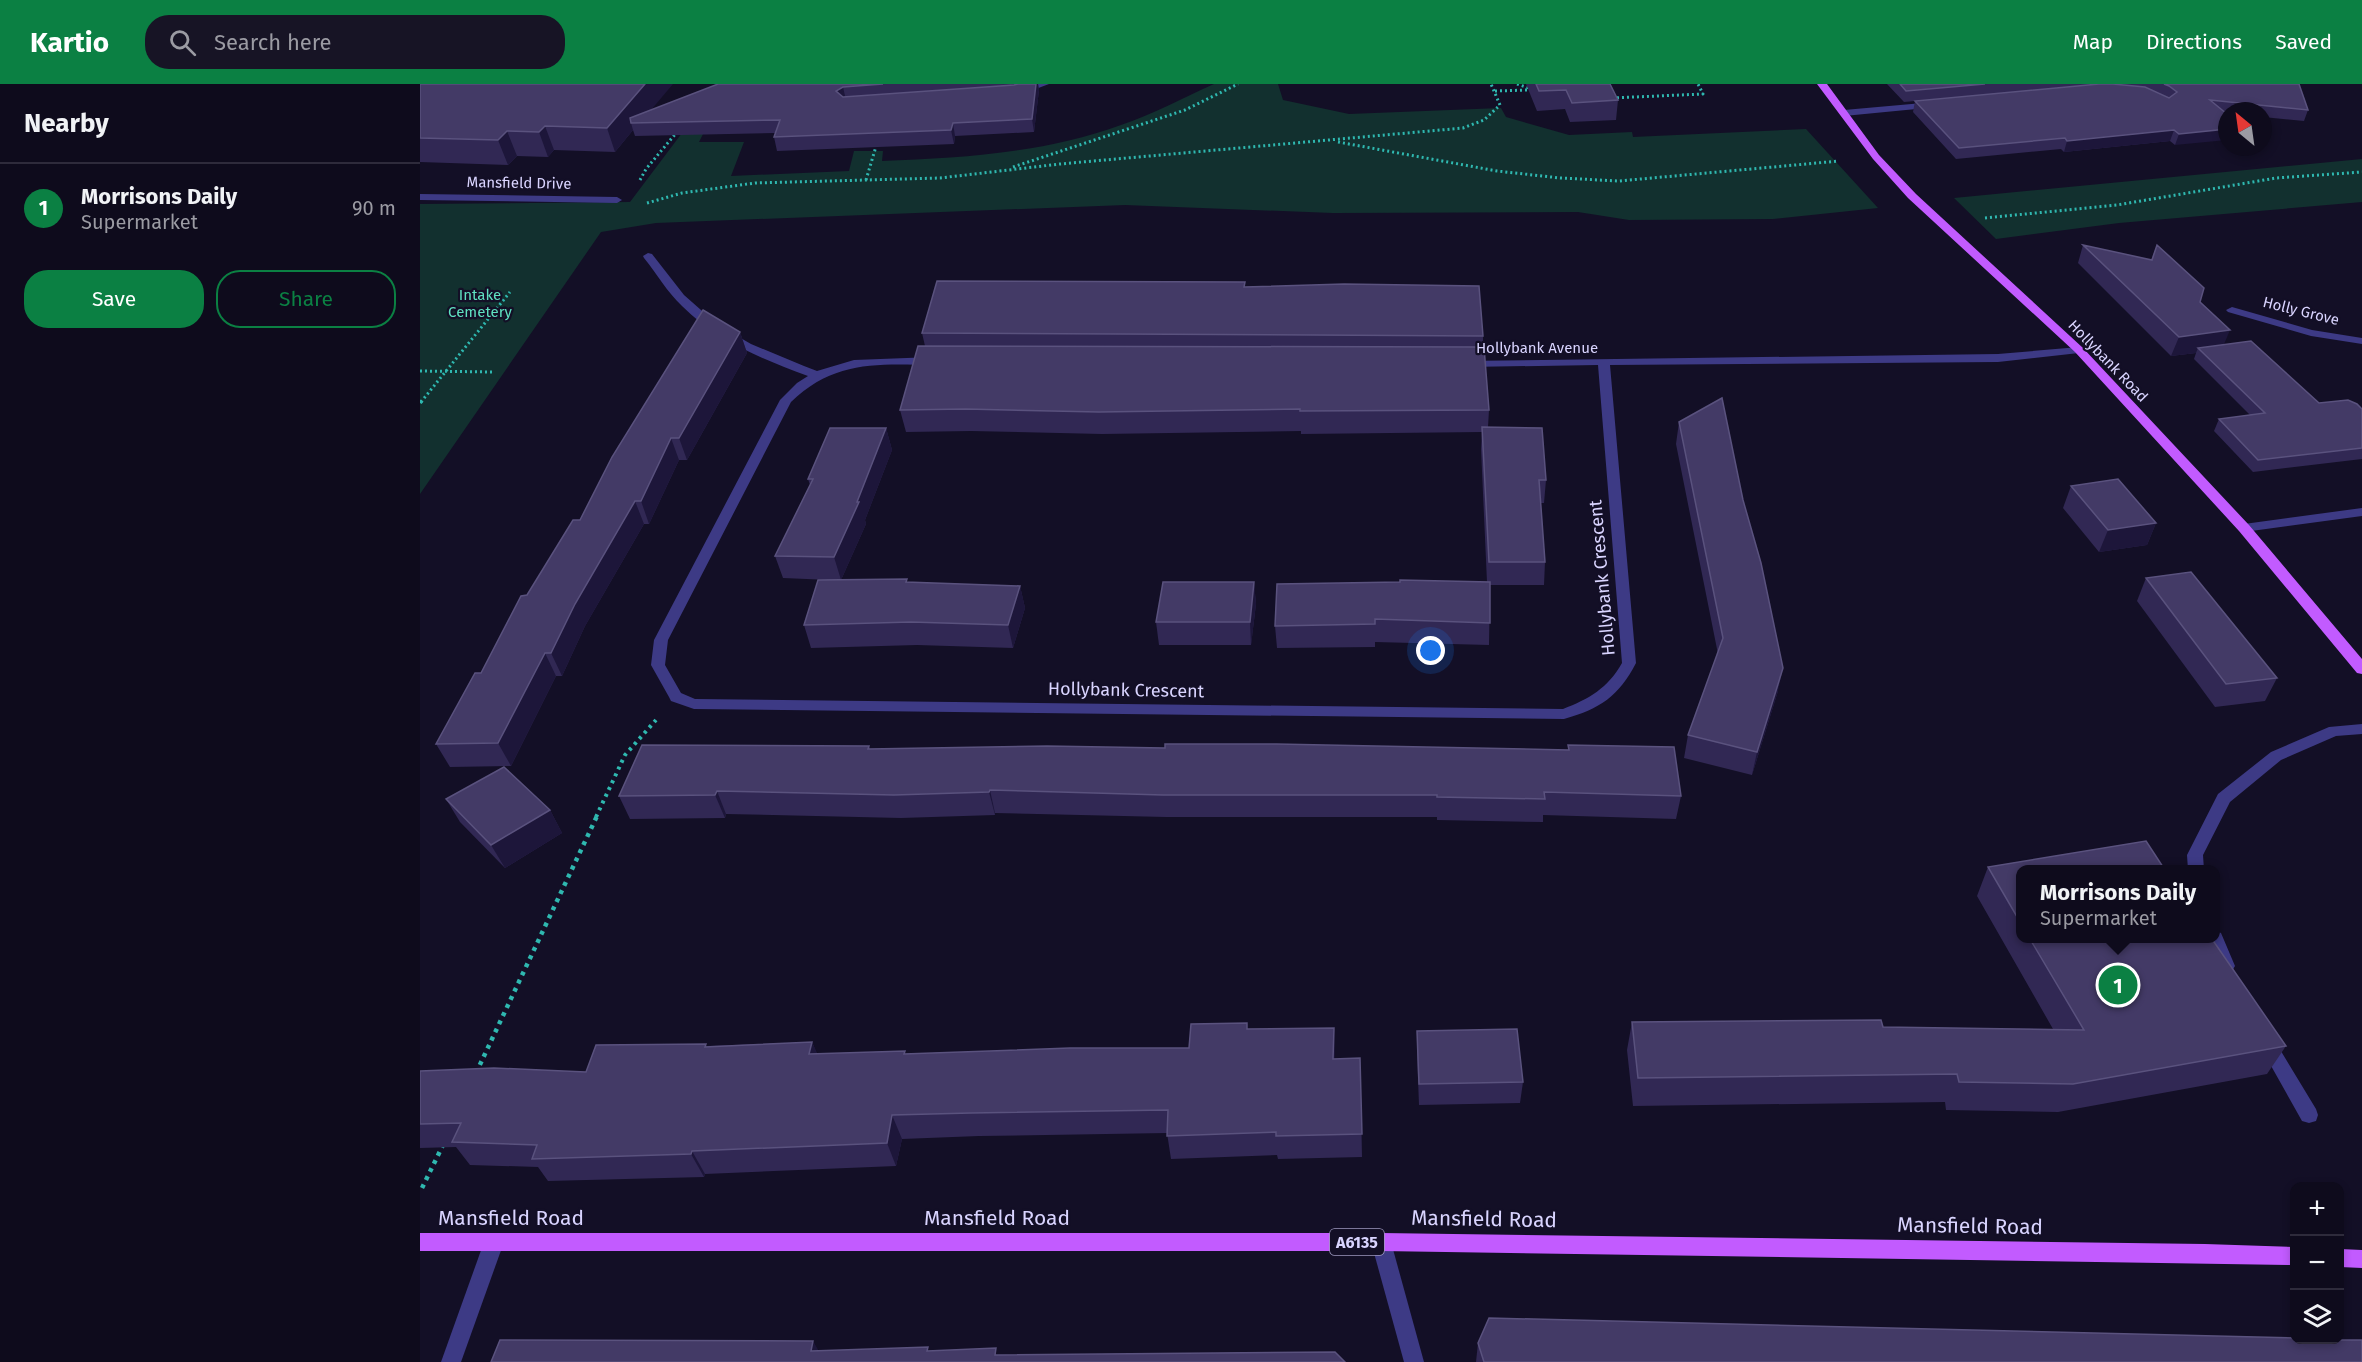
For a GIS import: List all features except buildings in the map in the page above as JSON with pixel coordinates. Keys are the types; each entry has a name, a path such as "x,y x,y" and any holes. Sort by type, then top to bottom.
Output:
{"main road":[{"name":"Hollybank Road","path":"1822,84 1876,157 1912,196 2079,350 2244,528 2362,669"},
{"name":"Mansfield Road","path":"420,1242 1381,1242 2290,1256"},
{"path":"2344,1258 2362,1259"}],"street":[{"path":"1004,94 1016,93 1044,84"},
{"path":"1844,113 1950,104"},
{"name":"Mansfield Drive","path":"420,197 617,200"},
{"path":"648,256 684,303 709,325 780,362 817,375"},
{"name":"Holly Grove","path":"2232,310 2311,333 2362,341"},
{"name":"Hollybank Avenue","path":"1449,363 1604,364 1998,358 2079,350"},
{"path":"676,698 658,665 661,640 786,400 799,385 838,366 876,361 948,361"},
{"name":"Hollybank Crescent","path":"676,698 694,704 1564,714 1599,702 1620,681 1629,663 1604,364"},
{"path":"2244,528 2362,512"},
{"path":"2196,865 2195,855 2224,798 2276,756 2334,731 2362,729"},
{"path":"2217,943 2231,977"},
{"path":"2257,1026 2309,1115"},
{"path":"451,1362 494,1242"},
{"path":"1381,1242 1414,1362"}],"path":[{"path":"1007,169 1157,120 1218,96 1238,84"},
{"path":"642,204 662,197 712,188 770,183 939,178 1007,169 1463,128 1479,124 1493,115 1500,105 1491,84"},
{"path":"1495,91 1533,89 1517,84"},
{"path":"1609,92 1611,99 1703,94 1698,84"},
{"path":"637,186 646,169 679,129"},
{"path":"866,180 879,136"},
{"path":"1334,141 1497,171 1560,178 1619,181 1842,160"},
{"path":"1983,218 2132,203 2274,178 2332,172 2362,172"},
{"path":"420,403 510,292"},
{"path":"420,371 494,372"},
{"path":"473,1079 625,755 676,698"},
{"path":"422,1188 448,1134"}],"green space":[{"name":"Intake Cemetery","path":"1214,84 1278,84 1283,100 1349,114 1501,108 1506,117 1569,135 1632,132 1633,137 1806,129 1878,208 1773,219 1629,220 1578,212 1333,213 1125,205 656,223 601,232 420,494 420,204 630,202 685,129 706,128 699,142 744,142 731,176 849,171 854,151 883,151 882,161 973,156 1033,148 1121,125"},
{"path":"2362,159 2362,202 2119,223 1996,239 1954,198"}],"place":[{"name":"Morrisons Daily","path":"2118,985"}]}
